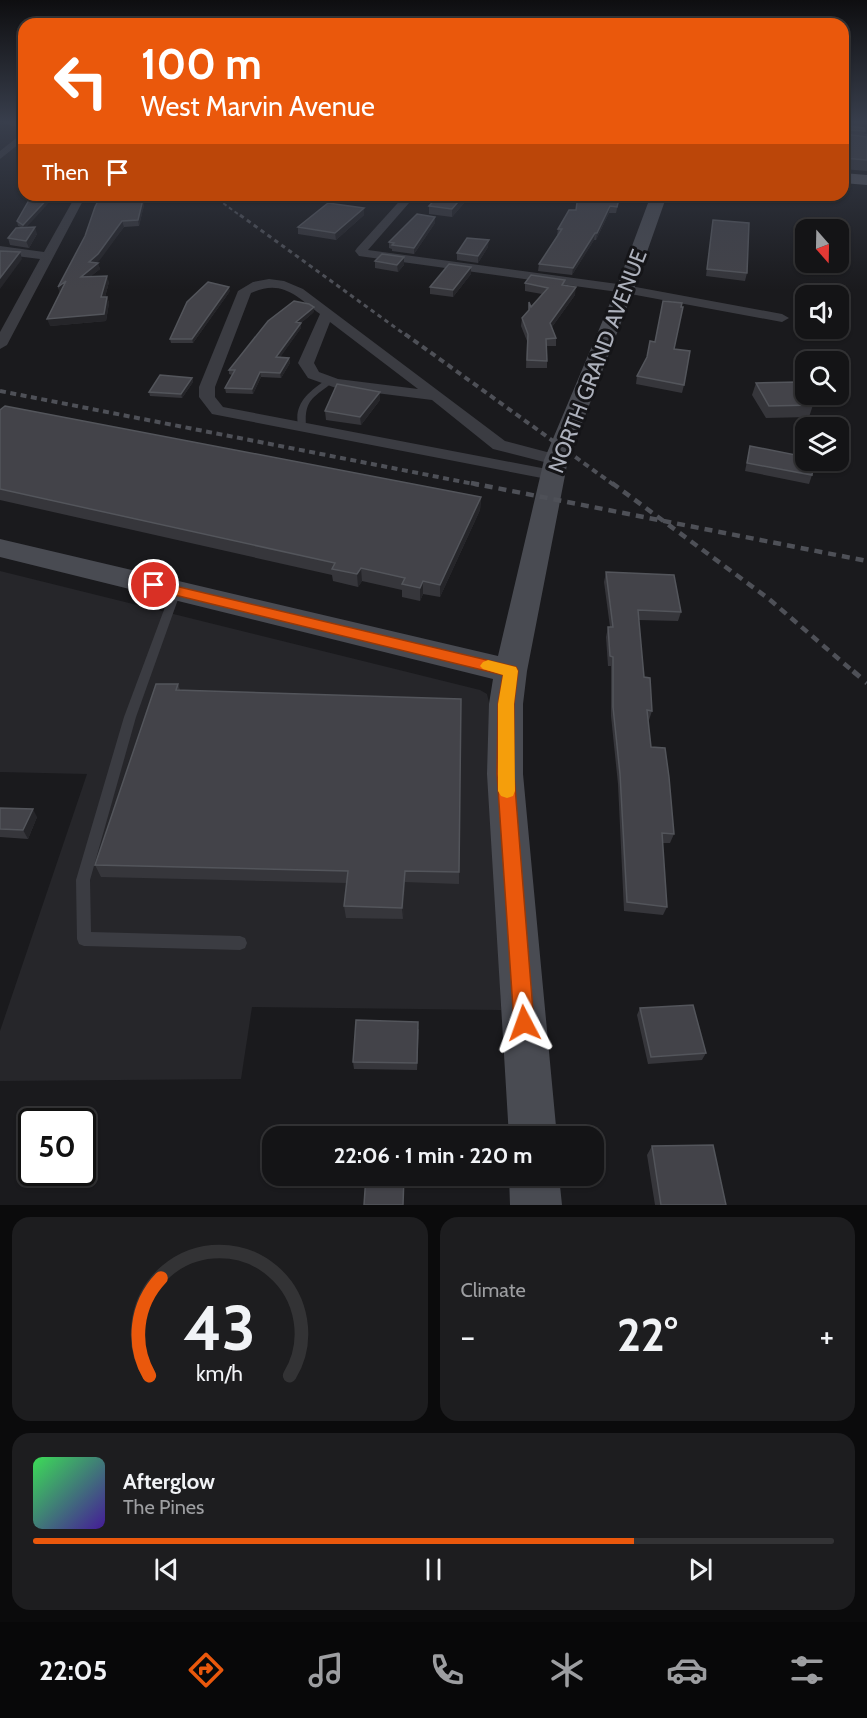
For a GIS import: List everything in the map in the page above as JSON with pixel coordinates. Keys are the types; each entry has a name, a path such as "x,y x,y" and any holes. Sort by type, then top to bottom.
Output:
{"main road":[{"path":"849,178 867,180"},
{"name":"NORTH GRAND AVENUE","path":"532,1126 505,774 506,704 554,467 625,289 657,201"},
{"path":"0,548 511,671"},
{"path":"535,1186 536,1205"}],"street":[{"path":"0,345 78,201"},
{"path":"406,201 362,250 373,255 625,289 782,318"},
{"path":"0,250 49,256"},
{"path":"284,283 327,313 499,445 531,455 554,467 302,427 218,411 207,398 207,387 245,291 263,284 284,283"},
{"path":"327,313 306,363 313,375 328,381 437,396"}],"lane":[{"path":"302,427 300,412 308,395 328,381"},
{"path":"176,591 130,717 83,880 84,939 240,943"}],"shaded area":[{"path":"0,571 480,690 487,694 491,711 501,1010 252,1007 241,1079 0,1081 0,1031 87,774 0,772"}],"building":[{"path":"29,201 45,201 23,225 17,221"},
{"path":"98,201 143,201 138,220 122,221 98,254 89,262 98,263 81,277 107,276 101,297 107,297 104,314 47,319 66,281 58,287 85,236"},
{"path":"434,201 459,201 452,209 429,206"},
{"path":"577,201 618,201 617,207 610,206 597,233 573,268 539,264 562,229 558,229 569,210 576,210"},
{"path":"328,203 364,208 335,233 298,227"},
{"path":"417,214 435,217 414,248 392,245 394,243 389,242"},
{"path":"713,220 749,223 747,273 707,269"},
{"path":"35,227 26,241 8,238 16,228"},
{"path":"467,238 489,240 478,256 457,253"},
{"path":"0,251 20,252 0,278"},
{"path":"382,254 404,257 397,265 375,261"},
{"path":"449,264 471,267 453,290 430,287"},
{"path":"531,275 565,280 562,285 576,287 550,323 556,338 546,339 547,361 527,360 528,334 522,318 529,310 529,302 531,307 548,288 525,283"},
{"path":"208,282 229,287 192,339 170,339 187,302"},
{"path":"294,301 314,307 296,322 301,323 276,357 289,358 280,373 260,372 252,389 225,388 235,370 229,370 268,321"},
{"path":"663,301 682,303 681,307 683,307 674,349 690,351 684,385 637,376 647,357 650,341 655,342"},
{"path":"160,375 192,378 181,394 149,392"},
{"path":"795,382 795,405 813,405 769,406 756,383"},
{"path":"337,384 380,392 360,417 325,411"},
{"path":"5,406 481,497 440,585 423,581 420,588 402,584 405,578 361,568 357,574 332,569 335,563 0,489 0,410"},
{"path":"750,446 795,455 795,471 813,471 812,475 747,463"},
{"path":"606,572 674,575 681,612 638,610 644,677 650,678 652,711 647,710 651,747 665,748 669,777 674,834 662,833 667,907 627,902 620,774 613,707 613,657 610,656 608,627 613,627"},
{"path":"156,684 178,684 176,690 461,699 459,872 405,871 402,908 344,906 348,871 95,865"},
{"path":"0,808 33,809 23,830 0,829"},
{"path":"693,1005 706,1053 651,1057 640,1008"},
{"path":"356,1020 418,1022 417,1063 353,1062"},
{"path":"713,1145 726,1205 661,1205 652,1146"},
{"path":"365,1186 404,1186 403,1205 364,1205"}],"railway":[{"path":"220,201 242,217"},
{"path":"240,215 407,336"},
{"path":"405,334 614,485"},
{"path":"0,391 479,485"},
{"path":"471,483 663,521"},
{"path":"612,483 663,521"},
{"path":"663,521 867,561"},
{"path":"663,521 769,599 855,673"},
{"path":"853,671 867,683"}],"slow traffic":[{"path":"488,666 511,671 506,704 505,774 507,791"}],"route":[{"path":"154,585 511,671 506,704 505,774 524,1023"}]}
